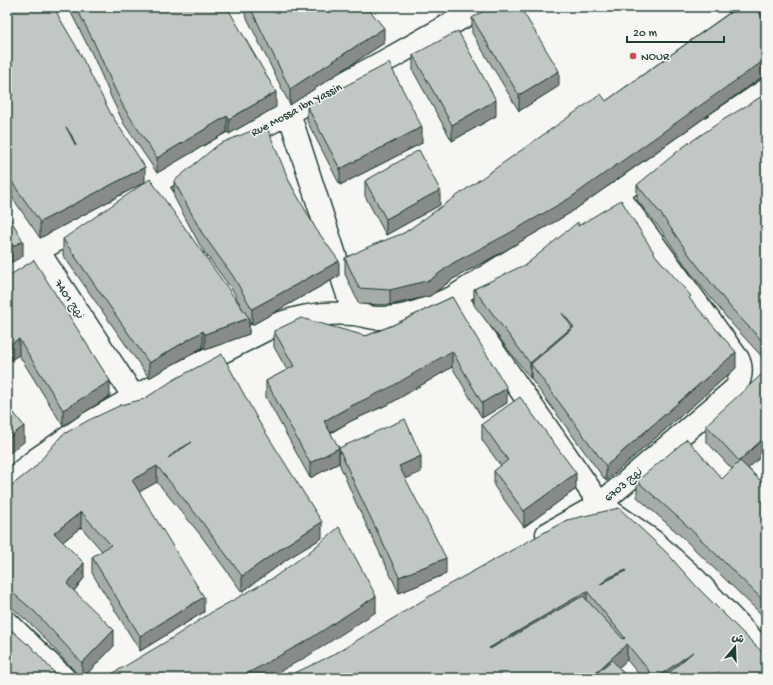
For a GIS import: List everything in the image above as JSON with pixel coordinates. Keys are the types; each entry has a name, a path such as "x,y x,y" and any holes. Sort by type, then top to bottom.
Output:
{"street":[{"path":"57,7 154,183 207,263"},
{"path":"231,7 289,113 354,314"},
{"name":"Rue Mossa Ibn Yassin","path":"7,271 38,251 154,183 289,113 481,7"},
{"path":"7,483 38,458 89,423 134,397 273,326 291,319 329,314 354,314 375,318 400,316 425,310 456,296 617,194 766,90"},
{"name":"نهج 6703","path":"528,545 600,504 736,388 740,381 741,365 738,358 617,194"},
{"name":"نهج 7401","path":"7,199 38,251 134,397"},
{"path":"456,296 600,504 653,541 696,580 766,654"},
{"path":"242,316 255,336"},
{"path":"7,622 64,678"}],"building":[{"path":"7,7 54,7 111,114 145,167 40,222 14,185 7,172","holes":["66,127 72,136 76,146"]},
{"path":"76,7 227,7 276,92 229,119 227,116 157,158 124,108"},
{"path":"250,7 294,7 295,10 300,7 367,7 384,28 290,89"},
{"path":"490,7 520,7 559,71 519,95 472,18"},
{"path":"738,7 755,7 766,22 766,59 570,198 506,235 453,263 430,280 390,290 359,288 345,258 370,246 404,233 601,94 606,101"},
{"path":"760,7 766,7 766,16"},
{"path":"458,31 496,100 452,125 413,55"},
{"path":"389,63 422,127 340,169 307,106"},
{"path":"766,94 766,345 731,308 690,256 661,214 637,185 683,147 723,120"},
{"path":"266,125 289,181 316,229 339,261 252,309 233,276 202,233 174,181 219,144"},
{"path":"419,150 440,190 386,219 365,181"},
{"path":"150,179 249,318 205,334 203,331 149,363 63,239"},
{"path":"621,200 656,256 691,296 689,298 736,352 606,466 531,364 574,327 562,313 572,327 530,363 474,289 522,266 523,267 578,222 578,226"},
{"path":"7,213 23,241 7,249"},
{"path":"34,260 110,381 63,410 19,339 7,346 7,277"},
{"path":"452,297 507,388 482,403 452,351 391,387 324,421 339,448 310,463 266,381 294,366 274,331 301,318 366,336"},
{"path":"222,354 259,422 322,522 242,576 199,518 157,466 132,480 204,597 140,636 92,557 111,545 81,512 54,533 84,563 67,584 114,630 82,663 35,612 7,588 7,489 35,467 62,435 121,405 144,399 175,379","holes":["192,442 168,458 178,450"]},
{"path":"762,374 766,379 766,436 739,461 706,425"},
{"path":"520,397 576,473 524,511 494,471 508,460 482,424"},
{"path":"7,404 24,426 7,439"},
{"path":"405,419 421,456 399,466 446,558 399,577 339,448"},
{"path":"687,439 722,479 740,461 766,486 766,603 681,520 637,481"},
{"path":"619,508 666,552 697,587 766,656 766,678 663,678 693,652 655,678 627,644 590,678 284,678 333,655 448,585 567,520","holes":["626,571 599,585 610,577","587,591 625,638 623,639 583,596 490,649 489,648"]},
{"path":"339,527 376,596 308,640 239,678 105,678 169,640 212,612 273,578 308,553"},
{"path":"7,626 27,644 28,643 59,678 7,678"},
{"path":"612,660 628,678 591,678"}],"place":[{"name":"NOUR","path":"633,56"}]}
